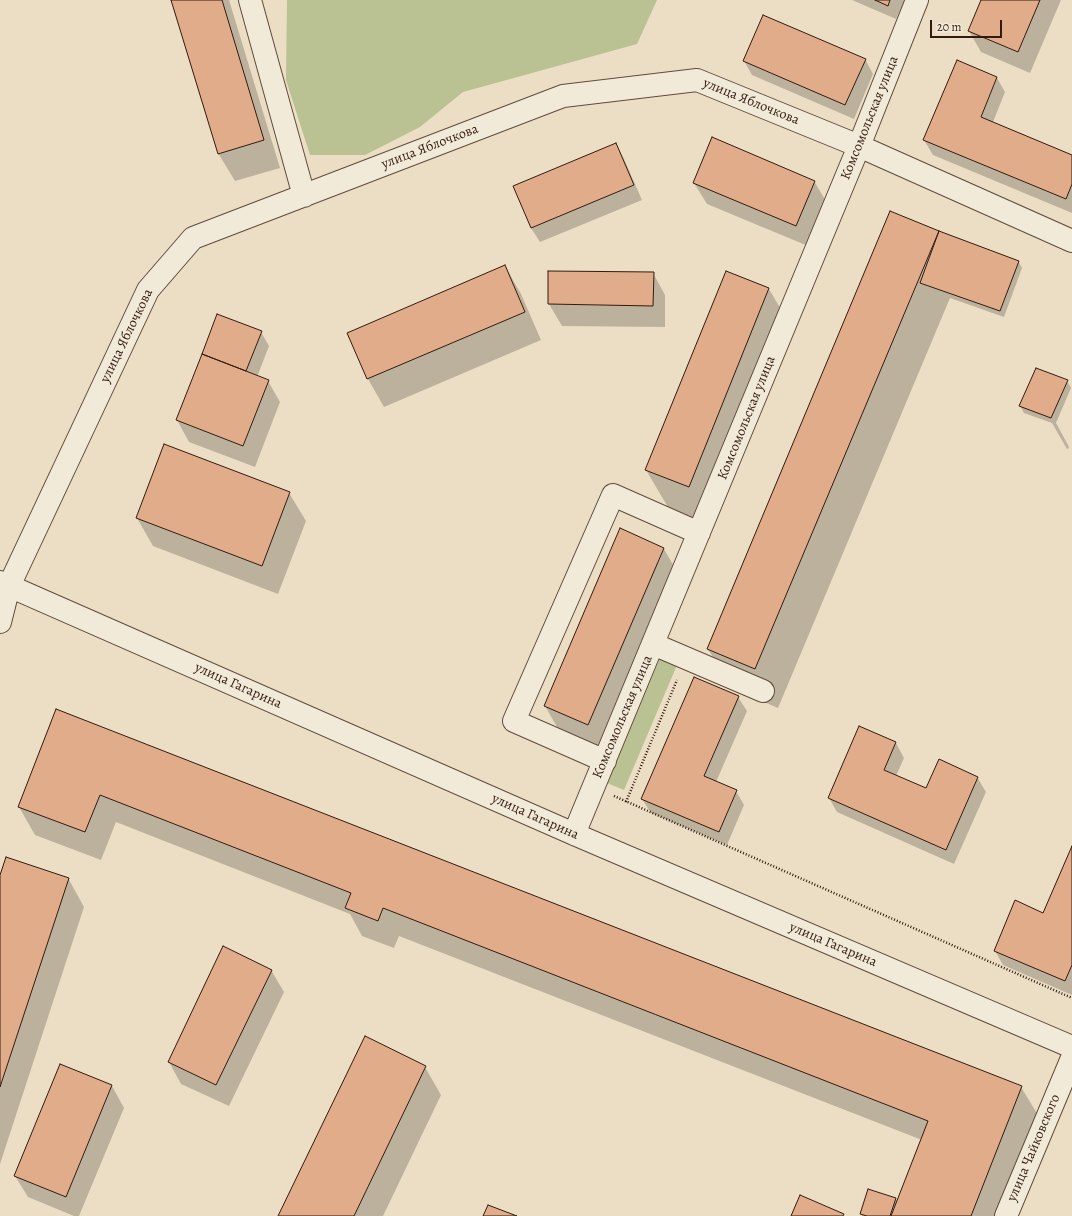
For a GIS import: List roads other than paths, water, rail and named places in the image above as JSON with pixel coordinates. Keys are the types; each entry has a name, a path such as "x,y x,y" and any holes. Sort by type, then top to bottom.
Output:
{"street":[{"path":"250,0 304,196"},
{"name":"Комсомольская улица","path":"574,834 859,146 917,0"},
{"name":"улица Яблочкова","path":"0,622 4,584 148,290 193,238 563,96 697,80 859,146 1072,241"},
{"path":"605,761 514,721 613,496 699,533"},
{"name":"улица Гагарина","path":"4,584 574,834 1072,1047"},
{"path":"653,644 763,690"},
{"name":"улица Чайковского","path":"1006,1216 1072,1058"}]}
